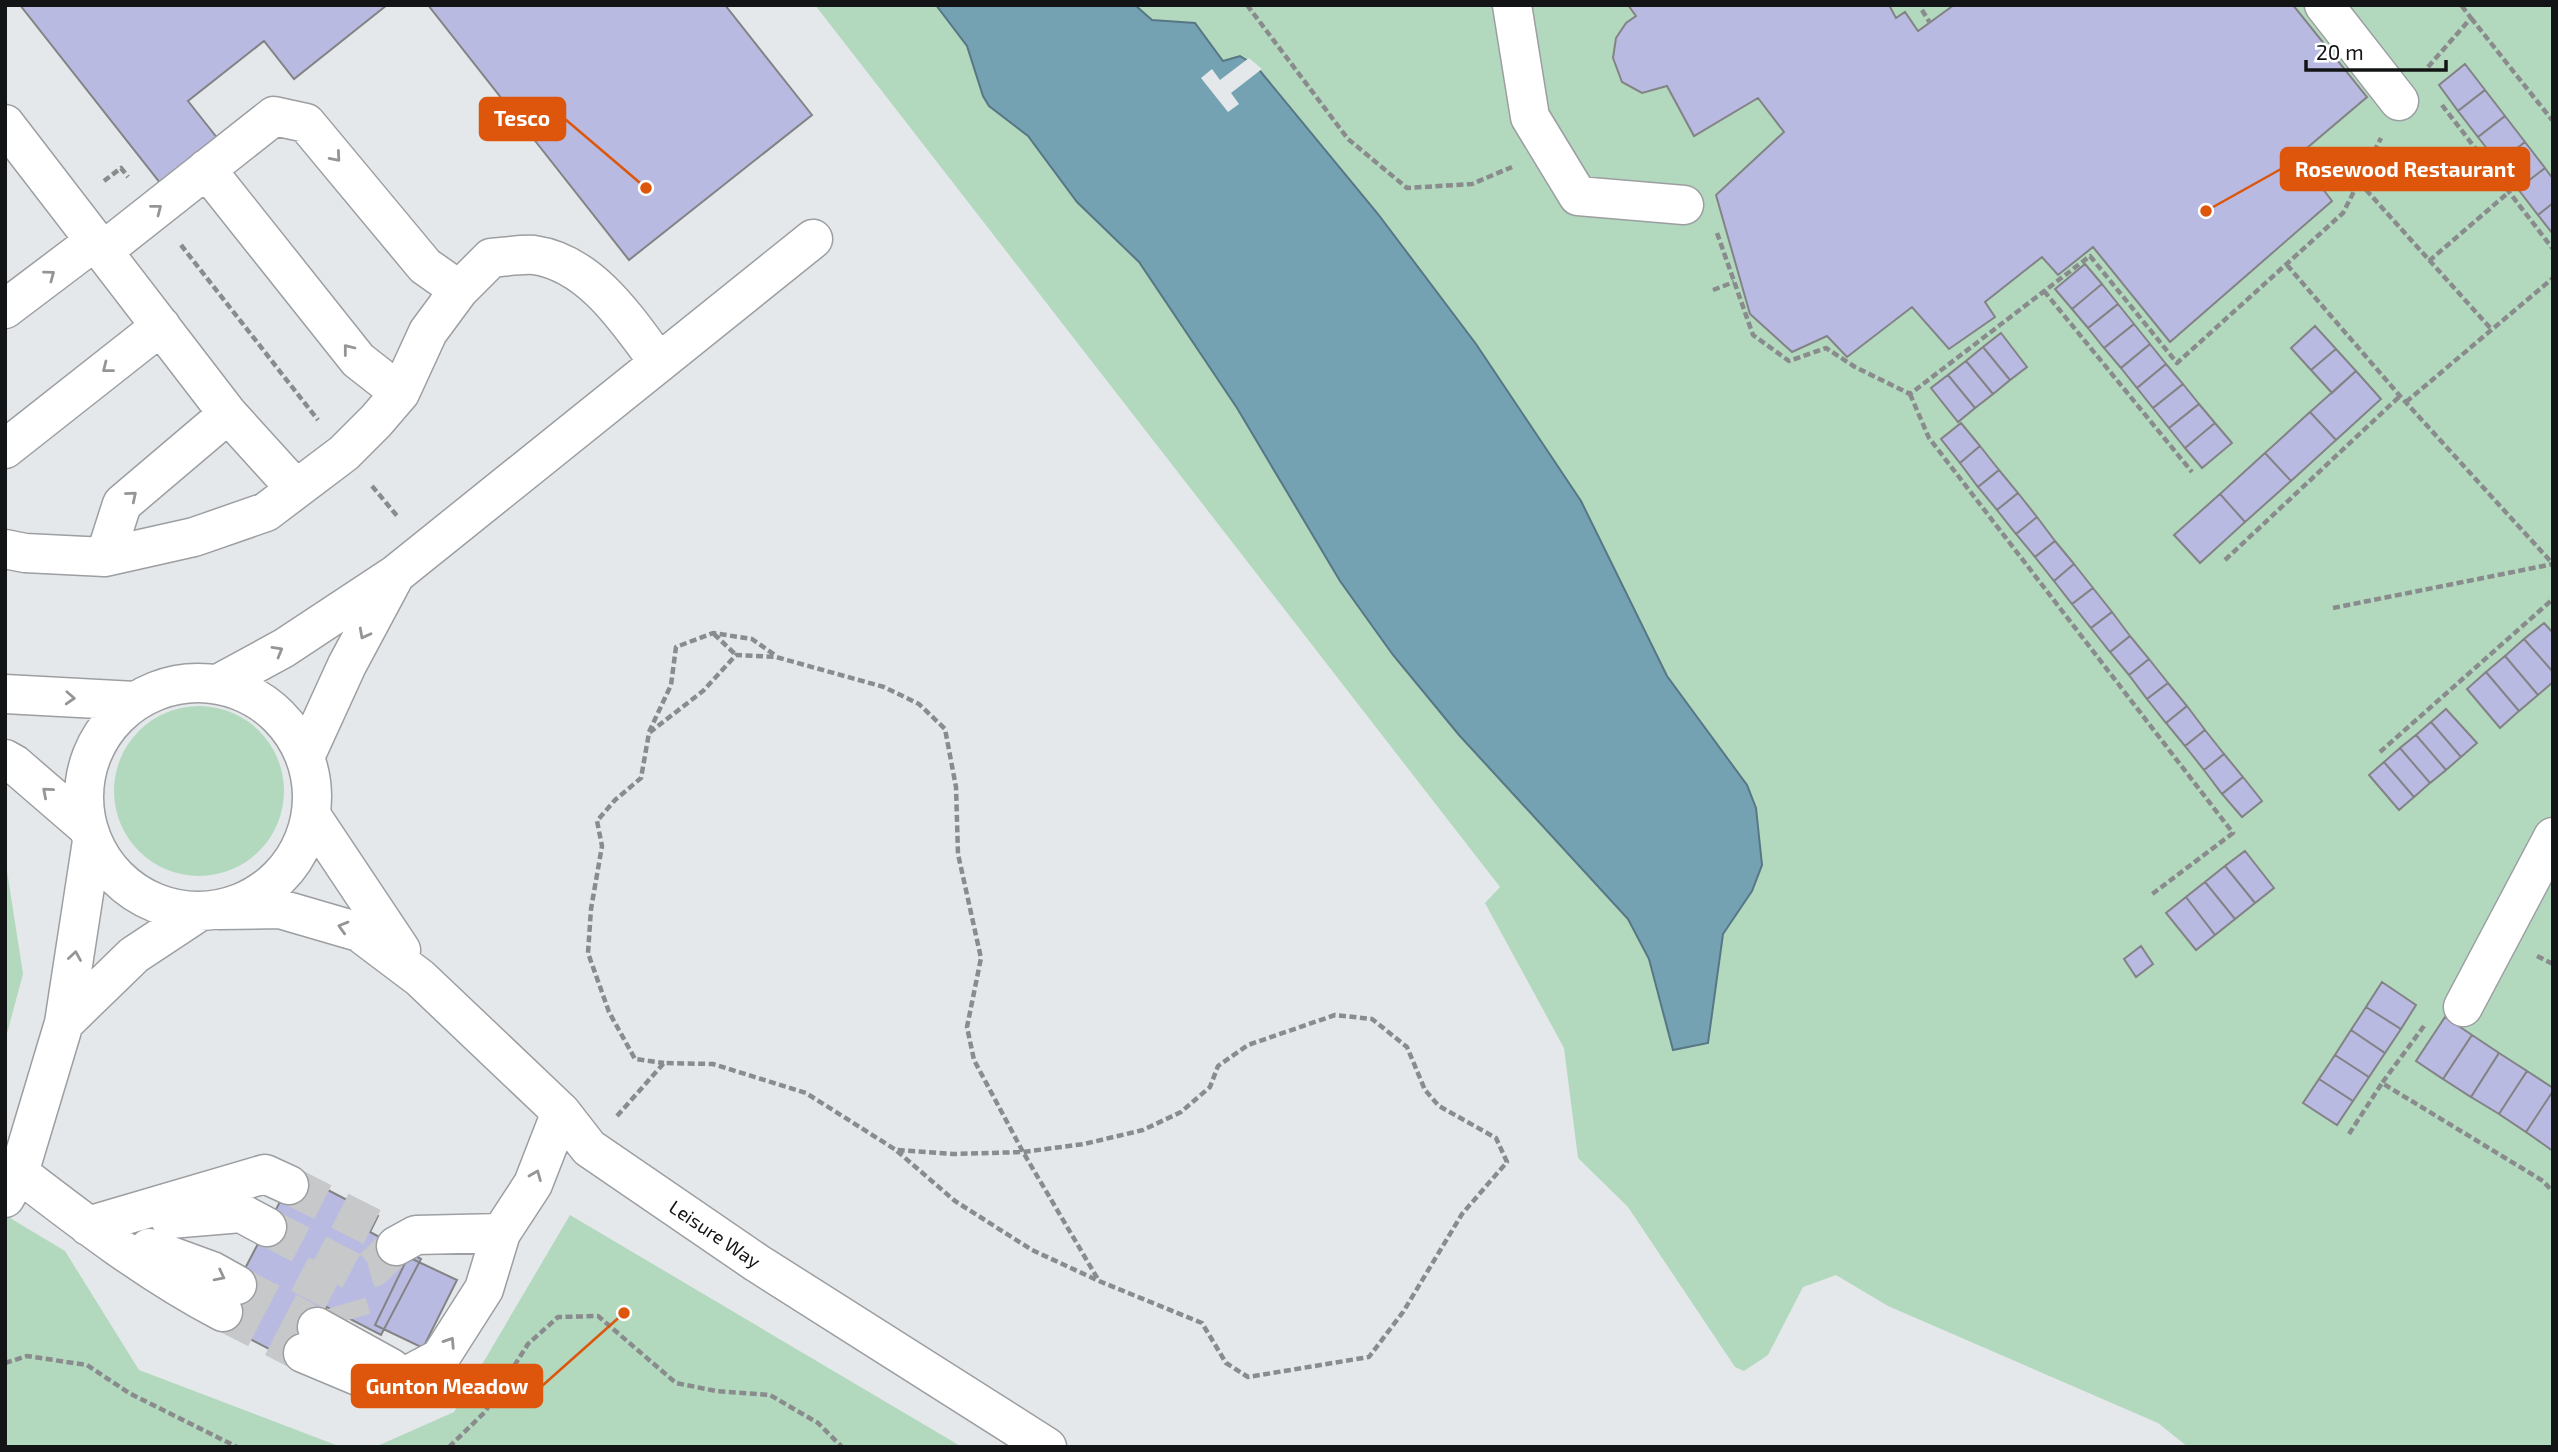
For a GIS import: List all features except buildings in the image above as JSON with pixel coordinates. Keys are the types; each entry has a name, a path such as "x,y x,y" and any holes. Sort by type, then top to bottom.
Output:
{"street":[{"path":"1512,5 1530,117 1578,196 1684,205"},
{"path":"2324,5 2410,88"},
{"path":"5,309 154,211 274,116 306,123 425,266 459,290"},
{"path":"12,146 69,207 228,414 296,489"},
{"path":"206,169 358,360 400,393"},
{"path":"218,684 284,648 396,574 813,239"},
{"path":"5,549 25,553 105,557 194,537 266,512 344,453 400,393 428,332 459,290 491,258 534,256 575,269 616,304 659,363"},
{"path":"5,449 161,326"},
{"path":"105,557 122,504 228,414"},
{"path":"304,757 347,665 396,574"},
{"name":"Leisure Way","path":"209,911 246,902 270,887 289,867 303,842 313,796 311,776 294,735 271,709 240,691 218,684 189,683 161,689 135,701 113,720 93,752 87,770 83,799 90,834 106,865 124,885 147,900 173,909 209,911 280,909 359,932 420,978 561,1112 589,1148 757,1263 1047,1447"},
{"name":"Leisure Way","path":"5,694 135,701"},
{"name":"Leisure Way","path":"5,759 14,764 90,834"},
{"name":"Leisure Way","path":"311,815 420,978"},
{"path":"90,834 64,1023 12,1186 88,1226 198,1299 230,1298"},
{"path":"2463,1007 2553,837"},
{"path":"64,1023 134,955 209,911"},
{"path":"406,1377 332,1336 365,1379 406,1377 440,1358 484,1289 501,1233 533,1184 561,1112"},
{"path":"251,1190 272,1217 236,1240 88,1226 251,1190"},
{"path":"395,1236 501,1233"}],"path":[{"path":"1247,5 1348,139 1407,188 1472,184 1550,152"},
{"path":"2462,5 2552,120"},
{"path":"1922,10 1930,23"},
{"path":"1910,394 2089,253 2176,363 2343,213 2410,88 2471,18"},
{"path":"2410,88 2509,192 2553,249"},
{"path":"69,207 121,168 344,453 426,550"},
{"path":"2359,182 2492,330"},
{"path":"2430,261 2509,192"},
{"path":"1684,205 1706,204 1753,335 1789,361 1826,348 1855,367 1910,394 1929,438 2233,833 2151,895"},
{"path":"2287,265 2400,396 2553,564"},
{"path":"2406,402 2553,278"},
{"path":"1713,290 1734,282"},
{"path":"2044,291 2192,472"},
{"path":"2225,560 2400,396"},
{"path":"2333,608 2553,564"},
{"path":"2380,752 2553,599"},
{"path":"713,633 736,655 776,657 884,687 919,704 945,729 956,787 958,854 981,958 967,1027 974,1059 1023,1152 1099,1281"},
{"path":"776,657 752,639 713,633 676,647 670,685 649,733 642,778 615,800 597,821 602,846 591,909 588,953 610,1012 635,1059 664,1063 713,1064 806,1093 896,1150 965,1208 1032,1250 1202,1323 1226,1363 1248,1377 1369,1357 1403,1312 1462,1214 1507,1163 1496,1138 1439,1106 1425,1090 1407,1047 1372,1019 1335,1015 1248,1045 1218,1066 1210,1087 1181,1112 1143,1130 1084,1144 1023,1152 953,1154 896,1150"},
{"path":"649,733 703,691 736,655"},
{"path":"2349,1134 2382,1083 2446,996 2463,1007"},
{"path":"589,1148 664,1063"},
{"path":"2382,1083 2543,1181 2553,1192"},
{"path":"449,1447 485,1412 528,1344 558,1317 598,1316 676,1383 716,1391 770,1395 818,1423 842,1447"},
{"path":"5,1363 27,1356 87,1365 129,1393 237,1447"}],"green space":[{"path":"815,5 2553,5 2553,1447 2188,1447 2158,1423 1888,1306 1836,1275 1803,1287 1768,1355 1744,1371 1735,1367 1628,1207 1578,1158 1564,1048 1485,903 1500,887"},
{"path":"199,706 232,712 259,731 278,758 284,791 278,824 259,851 232,870 199,876 166,870 139,851 120,824 114,791 120,758 139,731 166,712"},
{"path":"5,858 23,974 5,1041"},
{"path":"5,1215 65,1251 139,1370 341,1447 5,1447"},
{"path":"570,1215 962,1447 375,1447 454,1412"}],"water":[{"path":"936,5 1135,5 1152,20 1195,23 1223,61 1240,56 1256,66 1378,214 1476,344 1581,501 1667,676 1747,785 1756,808 1762,865 1752,891 1723,934 1708,1043 1673,1050 1649,959 1628,919 1459,735 1393,655 1340,581 1237,408 1139,262 1077,202 1028,136 989,106 983,96 967,46"}],"pier":[{"path":"1249,58 1262,69 1231,93 1239,104 1228,112 1201,78 1212,69 1220,80"}],"tunnel":[{"path":"289,1185 372,1227"},
{"path":"267,1227 355,1273 373,1268 396,1246"},
{"path":"300,1274 346,1298 352,1319"},
{"path":"237,1285 317,1327"},
{"path":"223,1312 303,1353"}],"place":[{"name":"Tesco","path":"646,188"},
{"name":"Rosewood Restaurant","path":"2206,211"},
{"name":"Gunton Meadow","path":"624,1313"}]}
